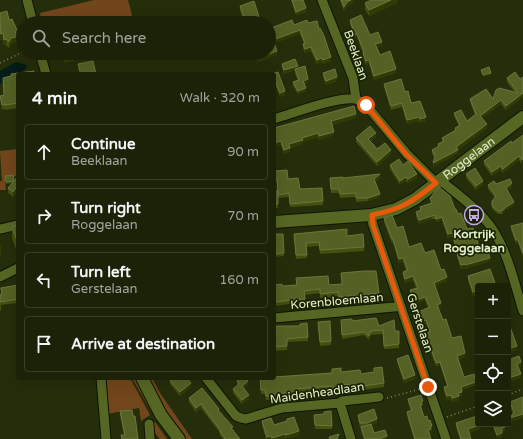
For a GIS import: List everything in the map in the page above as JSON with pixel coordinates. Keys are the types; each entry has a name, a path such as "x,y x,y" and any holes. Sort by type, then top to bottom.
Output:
{"street":[{"path":"27,0 31,16"},
{"name":"Beeklaan","path":"322,0 353,78 356,100 366,105 406,154 480,215 494,231 502,248 523,311"},
{"path":"42,60 45,72"},
{"path":"276,117 329,102 346,99 356,100"},
{"name":"Roggelaan","path":"276,222 372,215 406,205 523,117"},
{"name":"Gerstelaan","path":"372,215 373,225 446,439"},
{"path":"0,229 16,225"},
{"path":"0,277 16,269"},
{"name":"Korenbloemlaan","path":"276,318 394,308 401,306"},
{"path":"101,380 106,439"},
{"path":"143,380 161,415 179,439"},
{"name":"Maidenheadlaan","path":"208,380 236,416 246,419 282,408 340,403 342,401 379,397"},
{"path":"340,403 351,439"},
{"path":"149,424 150,439"}],"path":[{"path":"0,63 16,55"},
{"path":"379,397 389,398 428,387"},
{"path":"511,394 523,389"},
{"path":"440,420 475,407"}],"shaded area":[{"path":"94,0 128,0 132,16 41,16 40,13"},
{"path":"16,149 16,176 5,178 6,190 0,190 0,181 2,181 0,151"},
{"path":"102,380 131,380 150,415 141,421 139,408 107,414"},
{"path":"133,380 136,380 153,412"},
{"path":"147,380 153,380 160,393 192,439 185,439 164,409"},
{"path":"155,422 167,439 160,439 152,429 152,424"}],"water":[{"path":"16,62 27,65 26,69 21,72 16,72 16,75 0,84 0,71"}],"building":[{"path":"292,0 303,0 306,8 296,12"},
{"path":"341,0 351,0 347,2 344,7"},
{"path":"371,0 391,0 369,10 365,3"},
{"path":"254,1 259,16 244,16 240,6"},
{"path":"7,11 9,20 12,19 16,28 16,37 11,38 9,42 6,39 4,40 3,33 0,34 0,13"},
{"path":"361,15 370,35 378,32 382,42 375,44 380,55 390,51 396,69 374,76 369,60 366,61 357,34 355,35 350,20"},
{"path":"292,20 294,25 307,20 308,23 317,21 331,57 323,60 322,58 317,60 311,47 305,49 303,44 305,43 300,30 276,39 276,26"},
{"path":"295,59 298,66 284,70 282,64"},
{"path":"93,61 96,72 80,71 78,64"},
{"path":"305,66 308,79 303,81 306,88 298,91 293,82 299,80 295,69"},
{"path":"489,67 491,73 483,75 481,70"},
{"path":"335,69 337,77 326,81 323,73"},
{"path":"278,72 285,91 280,93 276,83 276,73"},
{"path":"515,72 520,79 523,77 523,93 506,106 501,100 480,116 487,124 456,147 458,150 433,163 435,156 432,150 444,141 442,138 456,130 455,128 460,125 454,113 461,110 467,121 476,114 470,99 486,89 493,99 496,90 499,88 518,93 507,78"},
{"path":"16,73 16,103 2,105 0,96 4,95 3,78 11,76 11,74"},
{"path":"401,79 405,92 408,91 411,103 420,101 426,117 407,120 402,103 391,106 384,84"},
{"path":"354,106 356,114 331,121 334,132 319,136 318,133 302,138 303,140 289,144 290,148 284,150 281,141 276,142 276,127"},
{"path":"370,126 376,133 368,139 377,149 385,143 391,150 377,162 356,138"},
{"path":"523,135 523,159 522,160 519,156 503,169 501,166 492,172 484,161 511,141 512,143"},
{"path":"399,159 403,165 408,161 417,174 408,179 406,177 400,181 390,165"},
{"path":"475,168 483,181 476,186 466,174"},
{"path":"287,170 288,179 298,178 300,189 322,188 323,201 290,204 289,193 278,195 276,171"},
{"path":"380,174 374,179 380,194 368,198 356,198 356,193 340,194 339,189 331,189 330,178"},
{"path":"13,175 14,181 6,182 5,176"},
{"path":"16,178 16,188 13,192 8,188"},
{"path":"510,179 512,183 506,188 514,202 502,211 498,211 492,206 492,201 496,196 488,185 494,181 496,184"},
{"path":"439,187 450,196 458,214 461,213 467,229 473,228 480,249 487,247 490,258 461,265 452,233 448,234 442,217 436,219 435,215 419,220 416,212 421,210 420,207 432,203 430,198"},
{"path":"276,191 278,191 278,204 276,204"},
{"path":"392,215 397,228 403,226 409,247 421,243 425,253 434,250 441,270 444,269 447,277 434,283 441,303 437,305 443,320 446,319 452,338 461,336 465,353 457,356 464,377 474,374 475,378 475,382 461,387 462,392 458,393 459,396 452,398 451,395 447,396 444,387 448,386 440,362 437,363 435,360 426,334 430,332 426,320 421,321 418,312 430,307 425,297 414,301 410,290 418,288 413,276 405,279 403,272 408,270 403,258 399,259 393,239 384,218"},
{"path":"523,223 523,253 511,226"},
{"path":"16,226 16,238 12,227"},
{"path":"347,229 347,236 363,234 364,247 320,250 319,242 306,243 307,255 296,255 294,234"},
{"path":"276,234 283,234 284,253 276,254"},
{"path":"490,269 495,283 475,283 475,292 473,292 468,276"},
{"path":"376,271 379,293 339,297 338,292 320,294 320,289 304,291 305,299 276,302 276,285 297,285 296,278 328,276 329,285 342,284 341,273"},
{"path":"16,285 16,299 0,302 0,295 2,294 1,288"},
{"path":"376,318 379,326 394,320 395,331 399,331 399,344 384,346 383,330 371,331 369,336 364,332 342,335 341,320 352,319 352,321"},
{"path":"330,321 331,341 320,342 318,322"},
{"path":"307,323 308,337 287,339 287,346 276,347 276,326 300,326 300,324"},
{"path":"511,329 517,346 511,348"},
{"path":"408,355 415,375 404,379 397,359"},
{"path":"519,356 521,362 517,364 521,374 511,377 511,359"},
{"path":"382,367 384,383 356,387 356,384 340,385 340,388 334,389 333,386 294,389 295,392 272,394 273,396 266,396 265,390 261,390 260,380 276,380 276,377 332,373 332,369 341,368 341,372 360,370 361,374 374,372 374,368"},
{"path":"189,380 191,383 180,392 170,381"},
{"path":"237,381 248,381 242,386 249,395 242,400 233,389 239,384"},
{"path":"202,388 233,427 231,428 240,439 224,439 225,438 220,432 221,431 201,404 196,408 189,398"},
{"path":"421,395 423,401 421,402 422,405 420,405 424,417 427,416 428,421 430,420 432,426 430,427 431,429 428,430 431,439 415,439 407,412 412,410 408,399"},
{"path":"523,397 523,414 511,418 514,412 511,402"},
{"path":"374,409 377,419 367,423 360,423 358,415"},
{"path":"132,410 133,416 135,416 138,439 122,439 121,435 125,435 120,411"},
{"path":"331,411 332,426 315,425 314,415 324,414 324,412"},
{"path":"294,417 299,431 272,438 271,436 267,437 262,421 271,418 274,425"},
{"path":"475,417 475,427 468,429 471,439 461,439 456,423"},
{"path":"371,424 374,433 385,430 387,436 379,439 365,439 361,427"},
{"path":"494,427 505,427 502,428 502,433 497,435"},
{"path":"339,434 337,439 330,439 329,437"}],"place":[{"name":"Kortrijk Roggelaan","path":"474,215"}],"route":[{"path":"366,105 406,154 436,183 406,205 372,215 373,225 428,387"}]}
